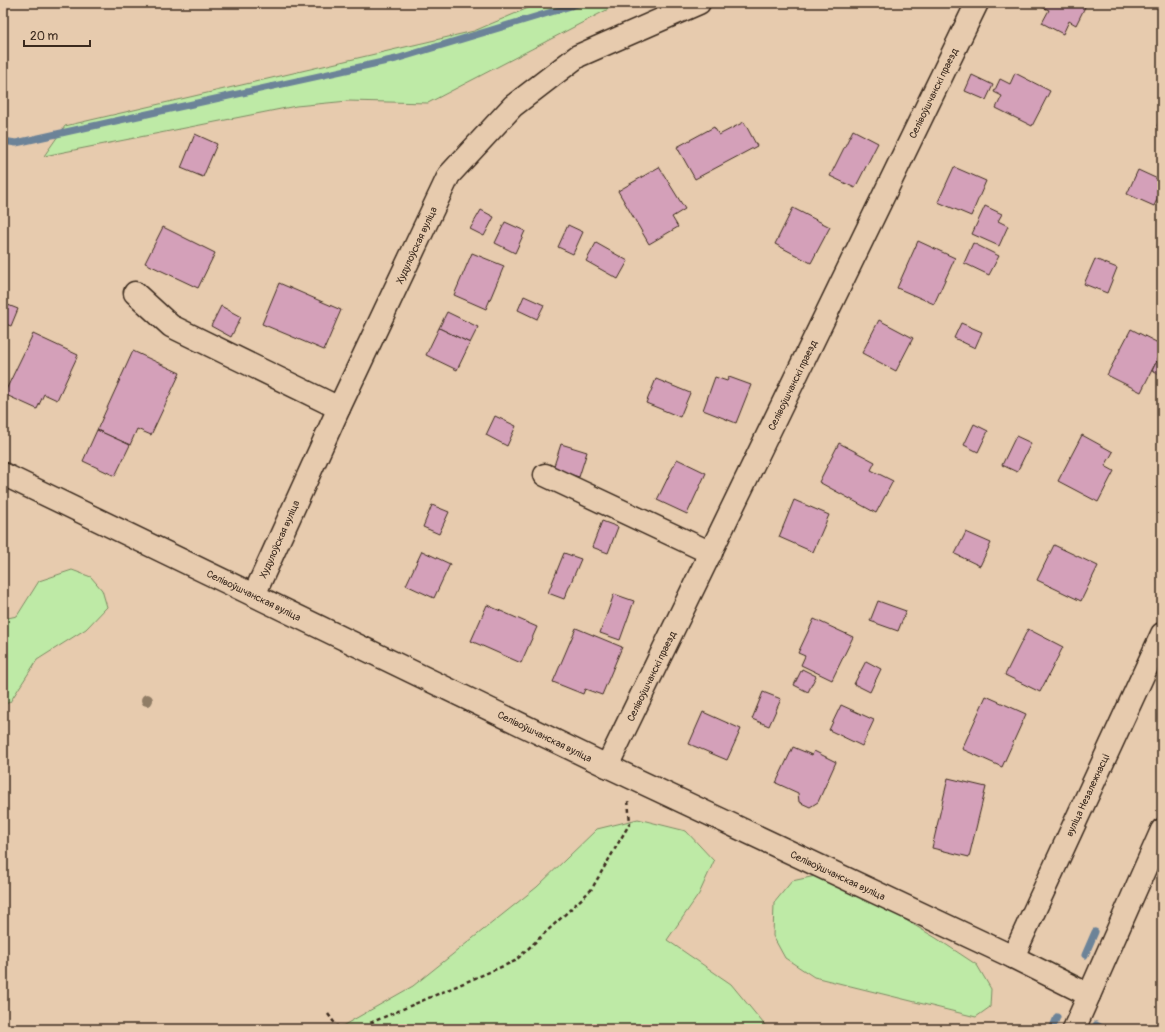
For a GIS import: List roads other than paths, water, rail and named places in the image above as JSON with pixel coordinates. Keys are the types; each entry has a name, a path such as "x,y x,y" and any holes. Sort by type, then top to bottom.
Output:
{"street":[{"name":"Худулоўская вуліца","path":"254,595 339,408 449,175 513,106 578,56 699,3"},
{"name":"Селівоўшчанскі праезд","path":"616,770 710,553 977,3"},
{"path":"135,293 171,326 339,408"},
{"name":"Селівоўшчанская вуліца","path":"3,474 616,770 1013,957 1089,995"},
{"path":"545,475 710,553"},
{"name":"вуліца Незалежнасці","path":"1013,957 1162,634"},
{"path":"1074,1029 1162,830"}],"waterway":[{"path":"3,141 16,143 396,59 581,3"},
{"path":"1085,955 1095,932"},
{"path":"1052,1029 1057,1017"},
{"path":"1096,1025 1104,1029"}]}
